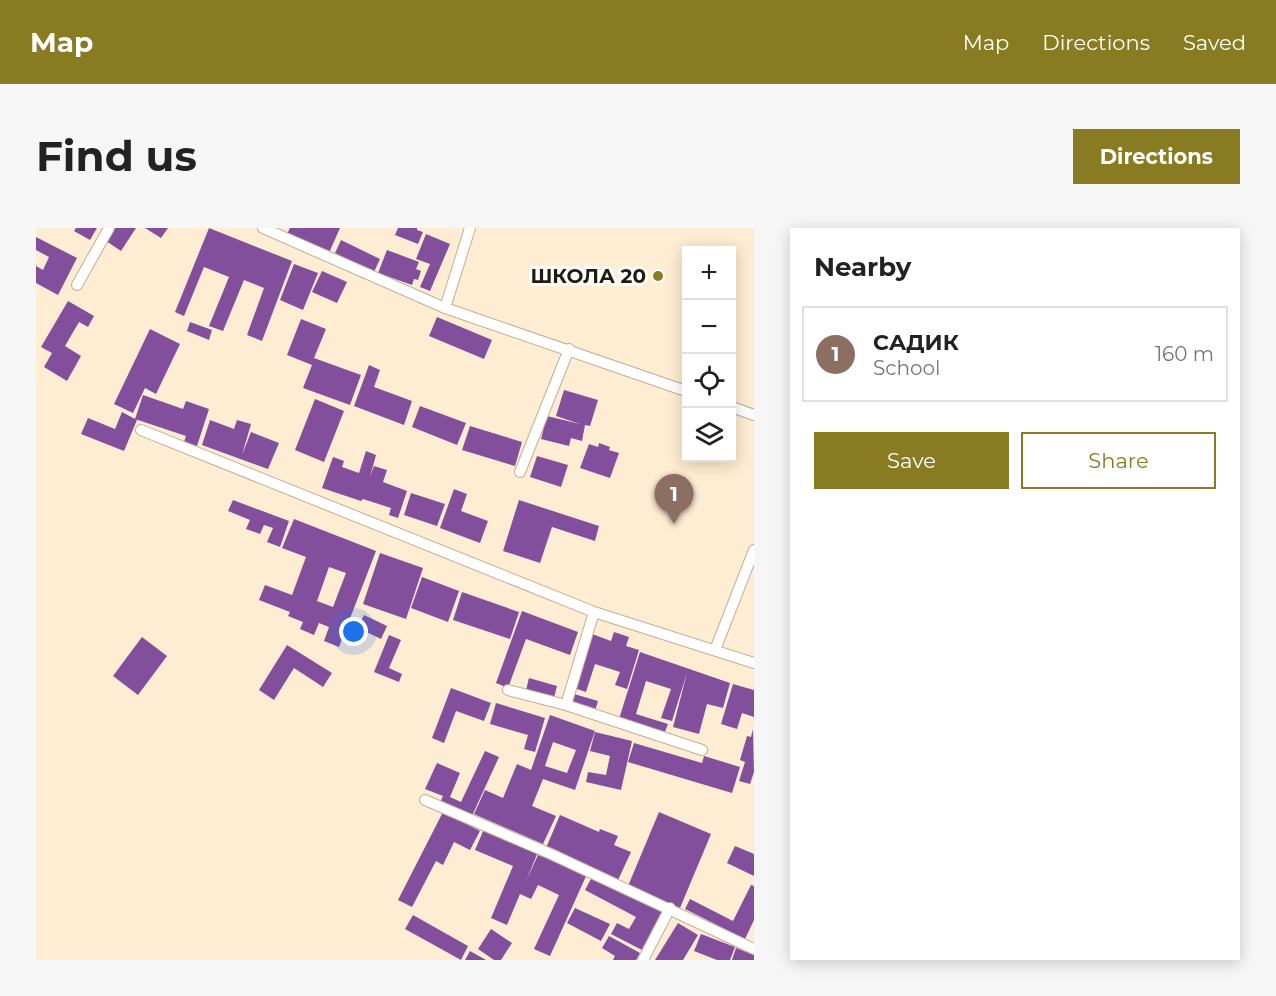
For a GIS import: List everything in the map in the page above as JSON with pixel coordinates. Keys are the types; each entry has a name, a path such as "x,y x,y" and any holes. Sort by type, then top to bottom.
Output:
{"street":[{"path":"77,285 109,228"},
{"path":"263,228 445,308 682,389"},
{"path":"445,308 470,228"},
{"path":"520,472 570,349"},
{"path":"735,408 754,415"},
{"path":"141,430 594,612 754,663"},
{"path":"715,650 754,550"},
{"path":"566,705 594,612"},
{"path":"508,690 566,705 702,750"},
{"path":"425,800 551,854 754,949"},
{"path":"643,960 670,908"}],"building":[{"path":"76,228 97,228 90,240 74,231"},
{"path":"115,228 136,228 121,251 106,241"},
{"path":"145,228 168,228 161,238"},
{"path":"209,228 292,261 262,341 247,335 264,288 244,280 223,331 209,326 229,277 204,267 184,316 175,312"},
{"path":"290,228 340,228 329,253 287,234"},
{"path":"398,228 417,228 423,232 418,244 395,235"},
{"path":"426,234 450,244 430,291 420,287 430,264 416,259"},
{"path":"36,237 77,258 58,295 36,283 36,266 43,270 49,257 36,250"},
{"path":"341,240 380,259 374,272 335,253"},
{"path":"387,250 419,262 416,269 421,271 418,280 414,279 412,285 378,273"},
{"path":"294,264 318,273 303,310 280,300"},
{"path":"322,271 347,282 337,303 312,292"},
{"path":"68,301 94,316 88,327 79,322 65,346 81,356 67,381 44,367 52,353 41,347"},
{"path":"437,317 492,340 484,359 429,336"},
{"path":"301,319 326,329 314,358 361,375 350,405 303,388 312,365 287,355"},
{"path":"190,322 212,330 209,340 187,331"},
{"path":"150,329 180,344 156,394 145,388 133,413 114,404"},
{"path":"369,365 380,370 374,387 412,401 404,425 354,406"},
{"path":"564,390 598,400 590,426 585,425 582,441 571,438 569,446 541,439 547,416 580,424 556,416"},
{"path":"143,395 183,409 186,401 209,409 197,446 184,442 186,436 135,419"},
{"path":"315,399 344,411 324,462 295,450"},
{"path":"420,406 466,423 457,445 412,427"},
{"path":"122,412 137,420 124,451 81,434 88,418 115,429"},
{"path":"210,420 234,429 237,420 251,424 242,455 251,432 279,443 268,469 202,445"},
{"path":"470,426 522,442 515,466 462,450"},
{"path":"599,443 619,453 610,478 580,468 589,444 598,447"},
{"path":"366,451 376,455 370,477 374,466 387,470 383,482 407,491 398,518 389,515 391,508 322,488 333,457 344,461 342,467 359,473"},
{"path":"537,456 568,465 561,487 530,477"},
{"path":"454,489 467,494 461,511 488,521 480,543 440,528"},
{"path":"411,493 445,504 437,526 404,515"},
{"path":"233,500 289,521 280,547 267,542 273,528 264,525 260,534 246,529 250,520 228,511"},
{"path":"519,500 599,526 595,541 552,527 540,563 503,551"},
{"path":"294,519 376,551 339,647 324,641 329,627 319,623 314,635 300,629 303,622 288,616 290,612 259,600 265,585 292,595 306,557 282,548","holes":["329,567 346,573 333,607 317,601"]},
{"path":"380,553 423,568 406,619 363,604"},
{"path":"422,577 459,591 448,622 411,608"},
{"path":"462,592 519,612 510,639 453,620"},
{"path":"522,611 578,632 570,655 526,639 508,688 496,683"},
{"path":"364,615 387,626 381,639 358,628"},
{"path":"614,632 629,637 626,646 639,650 627,689 615,685 620,672 595,664 586,692 574,688 592,634 611,641"},
{"path":"389,635 401,640 389,668 402,674 399,682 374,672"},
{"path":"142,637 167,656 138,695 113,676"},
{"path":"287,645 332,673 323,687 294,668 274,700 259,690"},
{"path":"640,652 730,683 723,708 707,704 699,734 673,727 687,673 672,721 661,718 671,689 646,681 636,714 668,724 664,734 619,719"},
{"path":"529,678 557,686 554,698 526,690"},
{"path":"733,684 754,690 754,717 742,713 737,729 721,724"},
{"path":"451,688 491,703 484,721 456,711 444,743 432,738"},
{"path":"574,694 598,701 595,711 571,704"},
{"path":"496,703 545,718 535,752 524,749 528,735 490,724"},
{"path":"550,715 595,731 575,790 543,779 532,806 556,816 543,844 474,814 485,790 503,798 517,764 531,770","holes":["553,742 576,750 567,773 545,766"]},
{"path":"753,729 754,772 750,784 739,781 745,762 740,760 747,736 751,737"},
{"path":"595,732 632,741 621,790 586,782 588,772 606,775 610,756 590,751"},
{"path":"634,743 702,763 704,756 740,767 732,793 628,762"},
{"path":"485,751 499,757 471,818 440,803 443,796 425,789 437,763 460,773 450,797 461,802"},
{"path":"443,812 480,831 470,850 454,842 443,865 436,861 412,907 398,900"},
{"path":"659,812 711,834 680,908 628,886"},
{"path":"560,815 599,832 600,829 618,836 614,845 631,852 618,880 546,848"},
{"path":"484,829 538,852 526,881 538,855 587,874 550,956 534,949 559,895 538,885 531,899 520,894 507,925 491,918 513,866 475,850"},
{"path":"735,846 754,854 754,876 727,863"},
{"path":"593,875 662,911 642,950 611,934 617,923 629,929 636,917 585,890"},
{"path":"751,885 754,886 754,920 745,939 685,909 690,899 733,921"},
{"path":"575,908 610,924 601,941 567,923"},
{"path":"413,915 468,946 461,960 405,929"},
{"path":"678,923 698,935 683,960 655,960"},
{"path":"491,929 512,943 501,960 494,960 478,949"},
{"path":"701,934 735,947 730,960 717,960 694,951"},
{"path":"609,936 640,953 636,960 613,960 615,956 602,948"},
{"path":"736,948 754,955 754,960 732,960"},
{"path":"470,951 486,960 465,960"}],"place":[{"name":"ШКОЛА 20","path":"658,276"},
{"name":"САДИК","path":"674,524"}]}
